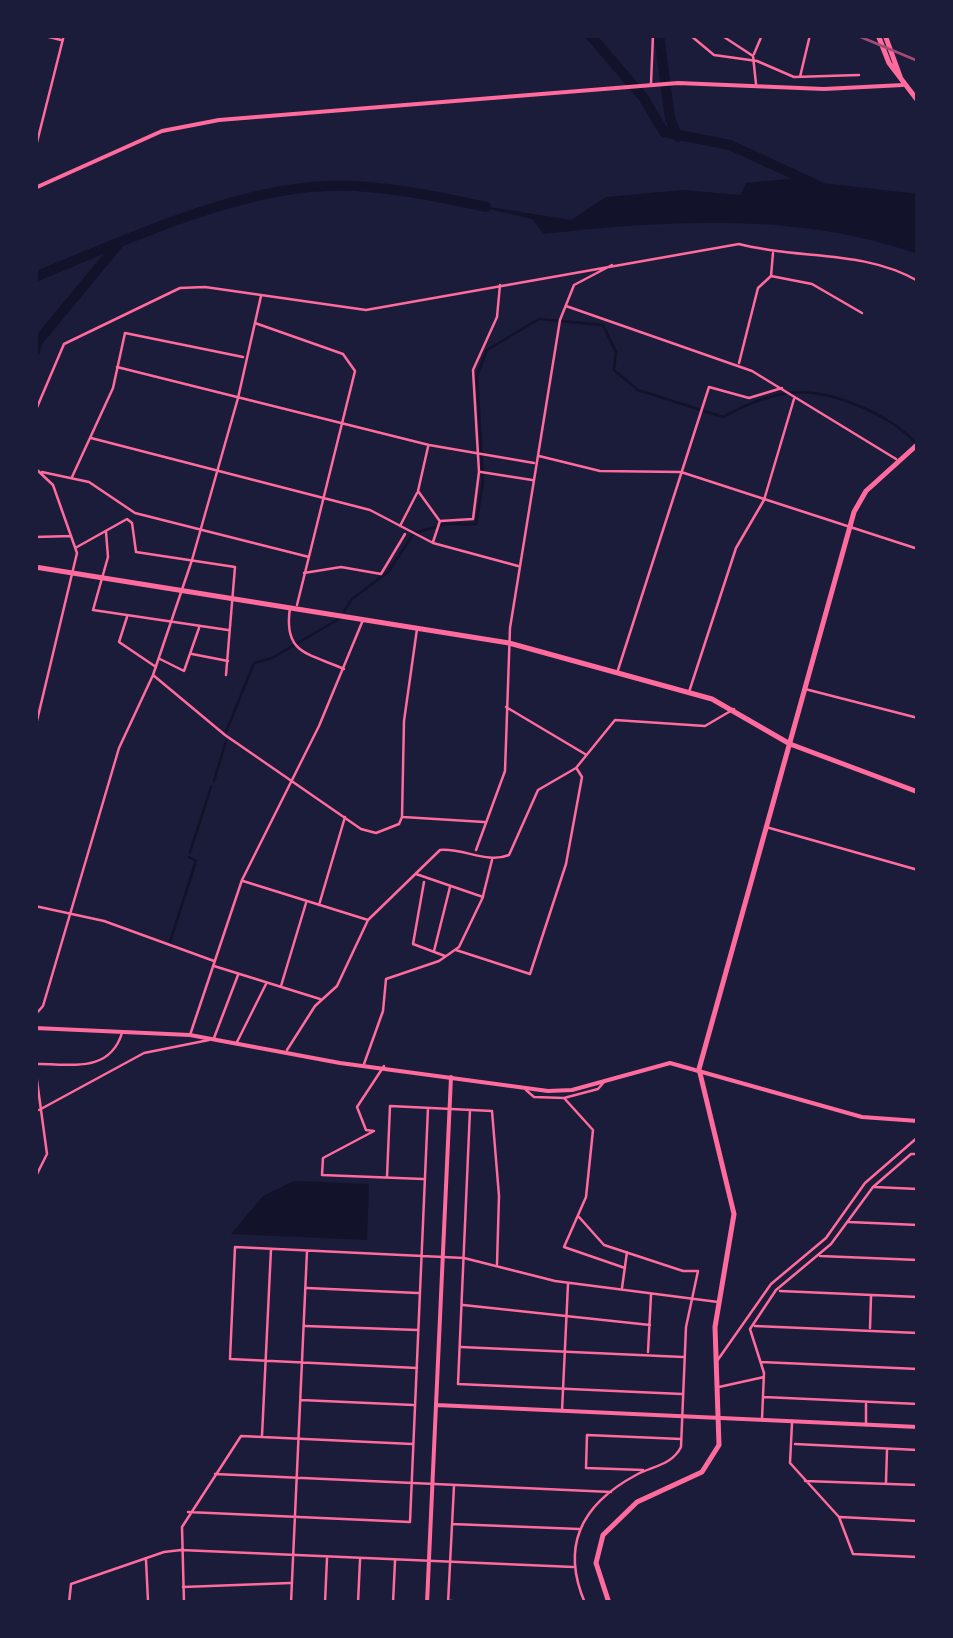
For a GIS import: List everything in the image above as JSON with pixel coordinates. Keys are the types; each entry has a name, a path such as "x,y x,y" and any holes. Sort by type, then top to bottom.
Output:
{"main road":[{"path":"882,35 903,85 918,101"},
{"path":"609,1603 596,1568 599,1542 637,1502 695,1476 708,1466 719,1445 715,1362 718,1302 732,1239 733,1200 699,1068 850,526 860,498 918,444"},
{"path":"35,567 509,643 689,692 734,709 790,744 918,792"}],"street":[{"path":"35,150 63,38 41,35"},
{"path":"651,85 653,35"},
{"path":"690,35 714,55 757,61 800,79 858,75"},
{"path":"721,35 754,56 756,84"},
{"path":"754,56 762,35"},
{"path":"800,79 810,35"},
{"path":"35,188 136,141 191,124 678,83 824,89 903,85"},
{"path":"35,412 57,354 70,340 180,288 366,310 725,245 854,258 918,281"},
{"path":"738,365 758,288 771,276 774,252"},
{"path":"475,852 505,771 509,643 561,318 574,286 612,264"},
{"path":"771,276 812,284 862,313"},
{"path":"439,524 473,519 482,472 474,370 500,310 499,283"},
{"path":"35,1014 36,1006 42,1006 119,748 154,675 182,592 238,398 261,295"},
{"path":"564,306 738,365 898,460"},
{"path":"254,322 348,358 356,378 311,558 286,631 292,644 344,669"},
{"path":"72,478 114,388 125,333 244,358"},
{"path":"117,368 428,445 536,463"},
{"path":"617,672 709,387 749,398 784,389"},
{"path":"689,692 736,548 764,500 793,397"},
{"path":"90,438 370,510 432,544 520,566"},
{"path":"399,527 418,491 428,445"},
{"path":"537,455 600,471 682,472 918,549"},
{"path":"35,468 89,482 135,513 311,558"},
{"path":"35,729 77,547 52,486 42,472"},
{"path":"482,472 534,481"},
{"path":"418,491 439,524"},
{"path":"77,547 126,519 132,524 136,552 235,567 226,675"},
{"path":"432,544 439,524"},
{"path":"106,531 108,557 93,610 230,630"},
{"path":"304,574 347,567 381,574 409,534"},
{"path":"35,537 73,536"},
{"path":"127,615 119,642 156,667"},
{"path":"190,1035 242,880 344,669 364,619"},
{"path":"159,658 184,671 199,626"},
{"path":"154,675 225,736 376,833 399,824 402,817 404,721 418,628"},
{"path":"190,653 228,661"},
{"path":"805,689 918,718"},
{"path":"505,706 587,756"},
{"path":"287,1050 322,1000 337,986 368,920 440,850 475,852 492,858 512,853 530,802 541,787 576,768 615,720 705,726 734,709"},
{"path":"456,950 530,974 566,864 582,777 576,768"},
{"path":"319,905 345,815"},
{"path":"402,817 484,822"},
{"path":"766,826 918,870"},
{"path":"363,1064 383,1011 386,979 456,950 483,897 492,858"},
{"path":"415,873 424,880 483,897"},
{"path":"242,880 368,920"},
{"path":"424,880 414,944 446,956"},
{"path":"434,951 450,886"},
{"path":"281,986 307,901"},
{"path":"35,906 70,913 322,1000"},
{"path":"39,1110 144,1053 206,1044 238,974"},
{"path":"238,1042 267,982"},
{"path":"35,1028 190,1035 525,1089 572,1090 670,1063 699,1068 862,1118 918,1121"},
{"path":"35,1178 47,1154 35,1065 85,1068 118,1044 122,1032"},
{"path":"384,1066 357,1107 366,1130 389,1131"},
{"path":"427,1603 450,1077"},
{"path":"525,1089 534,1097 564,1098 598,1089 604,1081"},
{"path":"564,1098 593,1130 588,1184 565,1250 625,1268"},
{"path":"387,1178 390,1106 492,1110 499,1196 497,1264"},
{"path":"188,1512 410,1522 428,1108"},
{"path":"470,1110 458,1384 683,1394"},
{"path":"374,1130 323,1158 322,1175 425,1179"},
{"path":"715,1362 771,1284 826,1238 866,1183 918,1138"},
{"path":"762,1420 764,1377 752,1326 776,1290 818,1256 873,1187 912,1154 918,1154"},
{"path":"873,1187 918,1189"},
{"path":"579,1217 598,1242 683,1271 698,1271 685,1357 681,1439 674,1459 645,1470 612,1492 579,1529 572,1568 585,1603"},
{"path":"847,1222 918,1225"},
{"path":"417,1368 230,1360 235,1247 464,1258 568,1283 718,1302"},
{"path":"262,1437 270,1248"},
{"path":"291,1603 307,1250"},
{"path":"622,1290 627,1251"},
{"path":"818,1256 918,1260"},
{"path":"562,1411 568,1283"},
{"path":"305,1288 420,1294"},
{"path":"776,1290 918,1297"},
{"path":"648,1355 651,1294"},
{"path":"870,1331 871,1294"},
{"path":"462,1304 650,1325"},
{"path":"304,1326 418,1330"},
{"path":"752,1326 918,1333"},
{"path":"460,1346 685,1357"},
{"path":"760,1362 918,1369"},
{"path":"717,1388 764,1377"},
{"path":"762,1398 918,1404"},
{"path":"300,1400 415,1405"},
{"path":"866,1402 866,1425"},
{"path":"436,1405 918,1427"},
{"path":"792,1422 790,1463 838,1517 853,1554 917,1557 918,1592"},
{"path":"645,1470 586,1468 586,1435 681,1439"},
{"path":"184,1603 182,1550 188,1512 241,1436 413,1444"},
{"path":"792,1444 918,1450"},
{"path":"886,1484 887,1448"},
{"path":"215,1474 612,1492"},
{"path":"806,1480 918,1486"},
{"path":"454,1485 448,1602 488,1603"},
{"path":"838,1517 918,1521"},
{"path":"452,1524 579,1529"},
{"path":"69,1603 70,1584 182,1550 572,1568"},
{"path":"325,1603 327,1557"},
{"path":"127,1603 148,1601 146,1558"},
{"path":"358,1603 360,1558"},
{"path":"393,1603 395,1560"},
{"path":"183,1587 292,1583"}],"shaded area":[{"path":"788,179 918,194 918,254 826,231 732,223 638,225 544,234 532,219 464,203 571,220 606,197 683,190 741,195 746,183"},
{"path":"294,1181 369,1184 367,1240 231,1234 263,1196"}],"waterway":[{"path":"590,35 643,97 664,132 730,145 819,186"},
{"path":"659,35 670,119 678,137"},
{"path":"35,277 178,220 292,189 367,187 486,207"},
{"path":"35,351 38,341 120,242"},
{"path":"344,611 352,599 388,572 414,533 446,524 476,524 483,482 477,376 487,350 539,319 603,325 616,352 614,370 638,390 723,417 780,394 823,395 876,414 918,445"},
{"path":"226,732 254,663 272,658 339,619"},
{"path":"214,781 226,741"},
{"path":"190,852 211,787"},
{"path":"170,942 196,861 189,857"}],"railway":[{"path":"856,35 918,61"}]}
